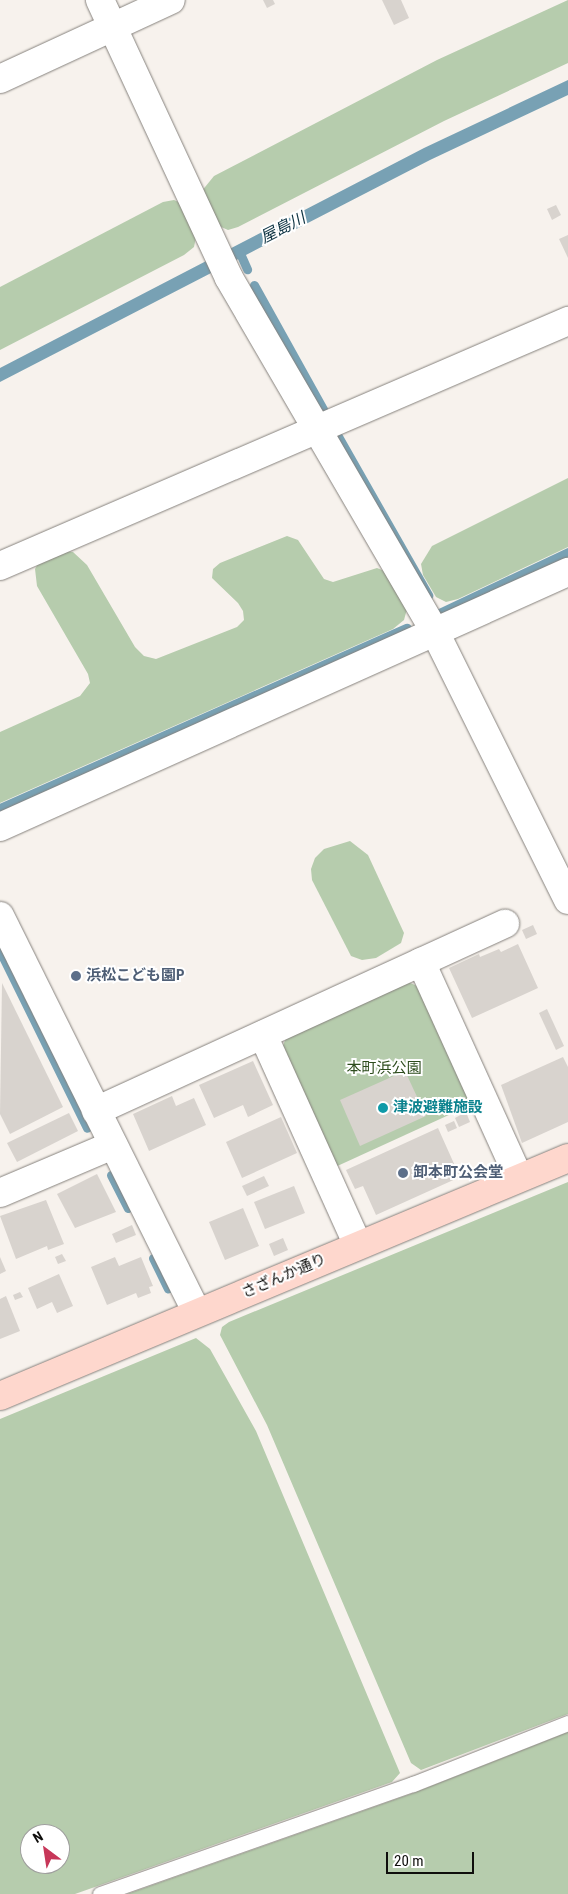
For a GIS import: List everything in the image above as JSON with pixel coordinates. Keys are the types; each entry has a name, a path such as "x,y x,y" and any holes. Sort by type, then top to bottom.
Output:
{"street":[{"path":"100,0 230,278 436,634 567,894"},
{"path":"0,79 171,0"},
{"path":"0,566 568,321"},
{"path":"0,827 436,634 568,572"},
{"path":"0,916 197,1312"},
{"path":"96,1111 505,924"},
{"path":"421,962 519,1178"},
{"path":"263,1035 358,1245"},
{"path":"0,1193 113,1145"},
{"name":"さざんか通り","path":"0,1396 568,1158"}],"lane":[{"path":"100,1894 413,1784 568,1723"}],"green space":[{"path":"568,0 568,63 444,121 238,227 228,230 219,226 201,192 214,176 437,60"},
{"path":"174,200 183,204 196,237 194,247 184,255 0,350 0,287 163,202"},
{"path":"568,478 568,547 458,599 446,602 436,597 423,575 421,564 432,546"},
{"path":"287,536 298,540 324,579 333,582 377,568 387,572 407,609 404,620 393,629 0,803 0,732 80,696 90,683 88,674 37,586 35,569 41,558 58,550 73,552 87,565 135,647 144,656 156,659 237,627 244,620 243,611 238,603 212,578 213,569 220,563"},
{"path":"350,841 368,855 404,933 401,943 376,958 362,960 351,956 312,880 311,869 315,858 324,849"},
{"name":"本町浜公園","path":"408,982 422,988 475,1103 333,1168 280,1053 286,1038"},
{"path":"568,1182 568,1714 421,1770 411,1763 267,1425 220,1335 222,1327 229,1322"},
{"path":"196,1338 210,1349 256,1431 400,1773 392,1782 75,1894 0,1894 0,1419"},
{"path":"568,1732 568,1894 127,1894 416,1792"}],"water":[{"name":"屋島川","path":"568,80 568,95 430,160 0,382 0,368 424,148"}],"building":[{"path":"263,0 273,0 275,4 267,8"},
{"path":"382,0 401,0 409,18 394,25"},
{"path":"556,205 561,215 552,220 547,209"},
{"path":"568,235 568,258 559,239"},
{"path":"533,925 537,934 526,939 522,930"},
{"path":"518,944 538,988 472,1018 449,968 479,954 480,957 499,949 501,952"},
{"path":"2,983 63,1107 10,1134 0,1114"},
{"path":"547,1009 564,1046 556,1050 539,1013"},
{"path":"563,1057 568,1067 568,1122 522,1143 501,1085"},
{"path":"253,1061 273,1105 248,1117 243,1105 214,1118 199,1085"},
{"name":"津波避難施設","path":"405,1071 426,1116 360,1146 340,1100"},
{"path":"172,1096 176,1106 194,1098 206,1125 149,1151 133,1114"},
{"path":"466,1112 470,1122 459,1127 455,1118"},
{"path":"69,1113 78,1131 17,1162 7,1143"},
{"path":"281,1117 297,1153 242,1178 226,1142"},
{"path":"454,1121 457,1128 448,1132 445,1125"},
{"name":"卸本町公会堂","path":"438,1128 460,1177 376,1215 363,1186 355,1189 346,1170"},
{"path":"97,1174 116,1212 75,1228 57,1194"},
{"path":"264,1176 269,1186 247,1196 242,1186"},
{"path":"294,1186 305,1213 265,1229 254,1202"},
{"path":"46,1200 64,1244 48,1250 47,1246 16,1259 0,1216"},
{"path":"243,1208 259,1246 225,1260 209,1222"},
{"path":"132,1225 136,1235 116,1243 112,1234"},
{"path":"283,1238 288,1250 274,1256 269,1244"},
{"path":"62,1254 66,1261 58,1264 55,1257"},
{"path":"0,1257 6,1271 0,1274"},
{"path":"115,1257 119,1266 141,1257 153,1286 149,1287 151,1293 138,1298 136,1293 107,1305 91,1267"},
{"path":"59,1274 73,1306 57,1313 52,1302 37,1309 28,1288"},
{"path":"20,1292 23,1297 15,1300 13,1295"},
{"path":"6,1296 20,1331 0,1339 0,1299"}],"waterway":[{"path":"239,251 247,269"},
{"path":"254,285 327,416"},
{"path":"335,431 428,595"},
{"path":"437,614 568,552"},
{"path":"0,808 407,628"},
{"path":"0,951 87,1128"},
{"path":"111,1175 128,1208"},
{"path":"153,1258 168,1289"}],"place":[{"name":"浜松こども園P","path":"76,976"},
{"name":"津波避難施設","path":"383,1108"},
{"name":"卸本町公会堂","path":"403,1173"}]}
